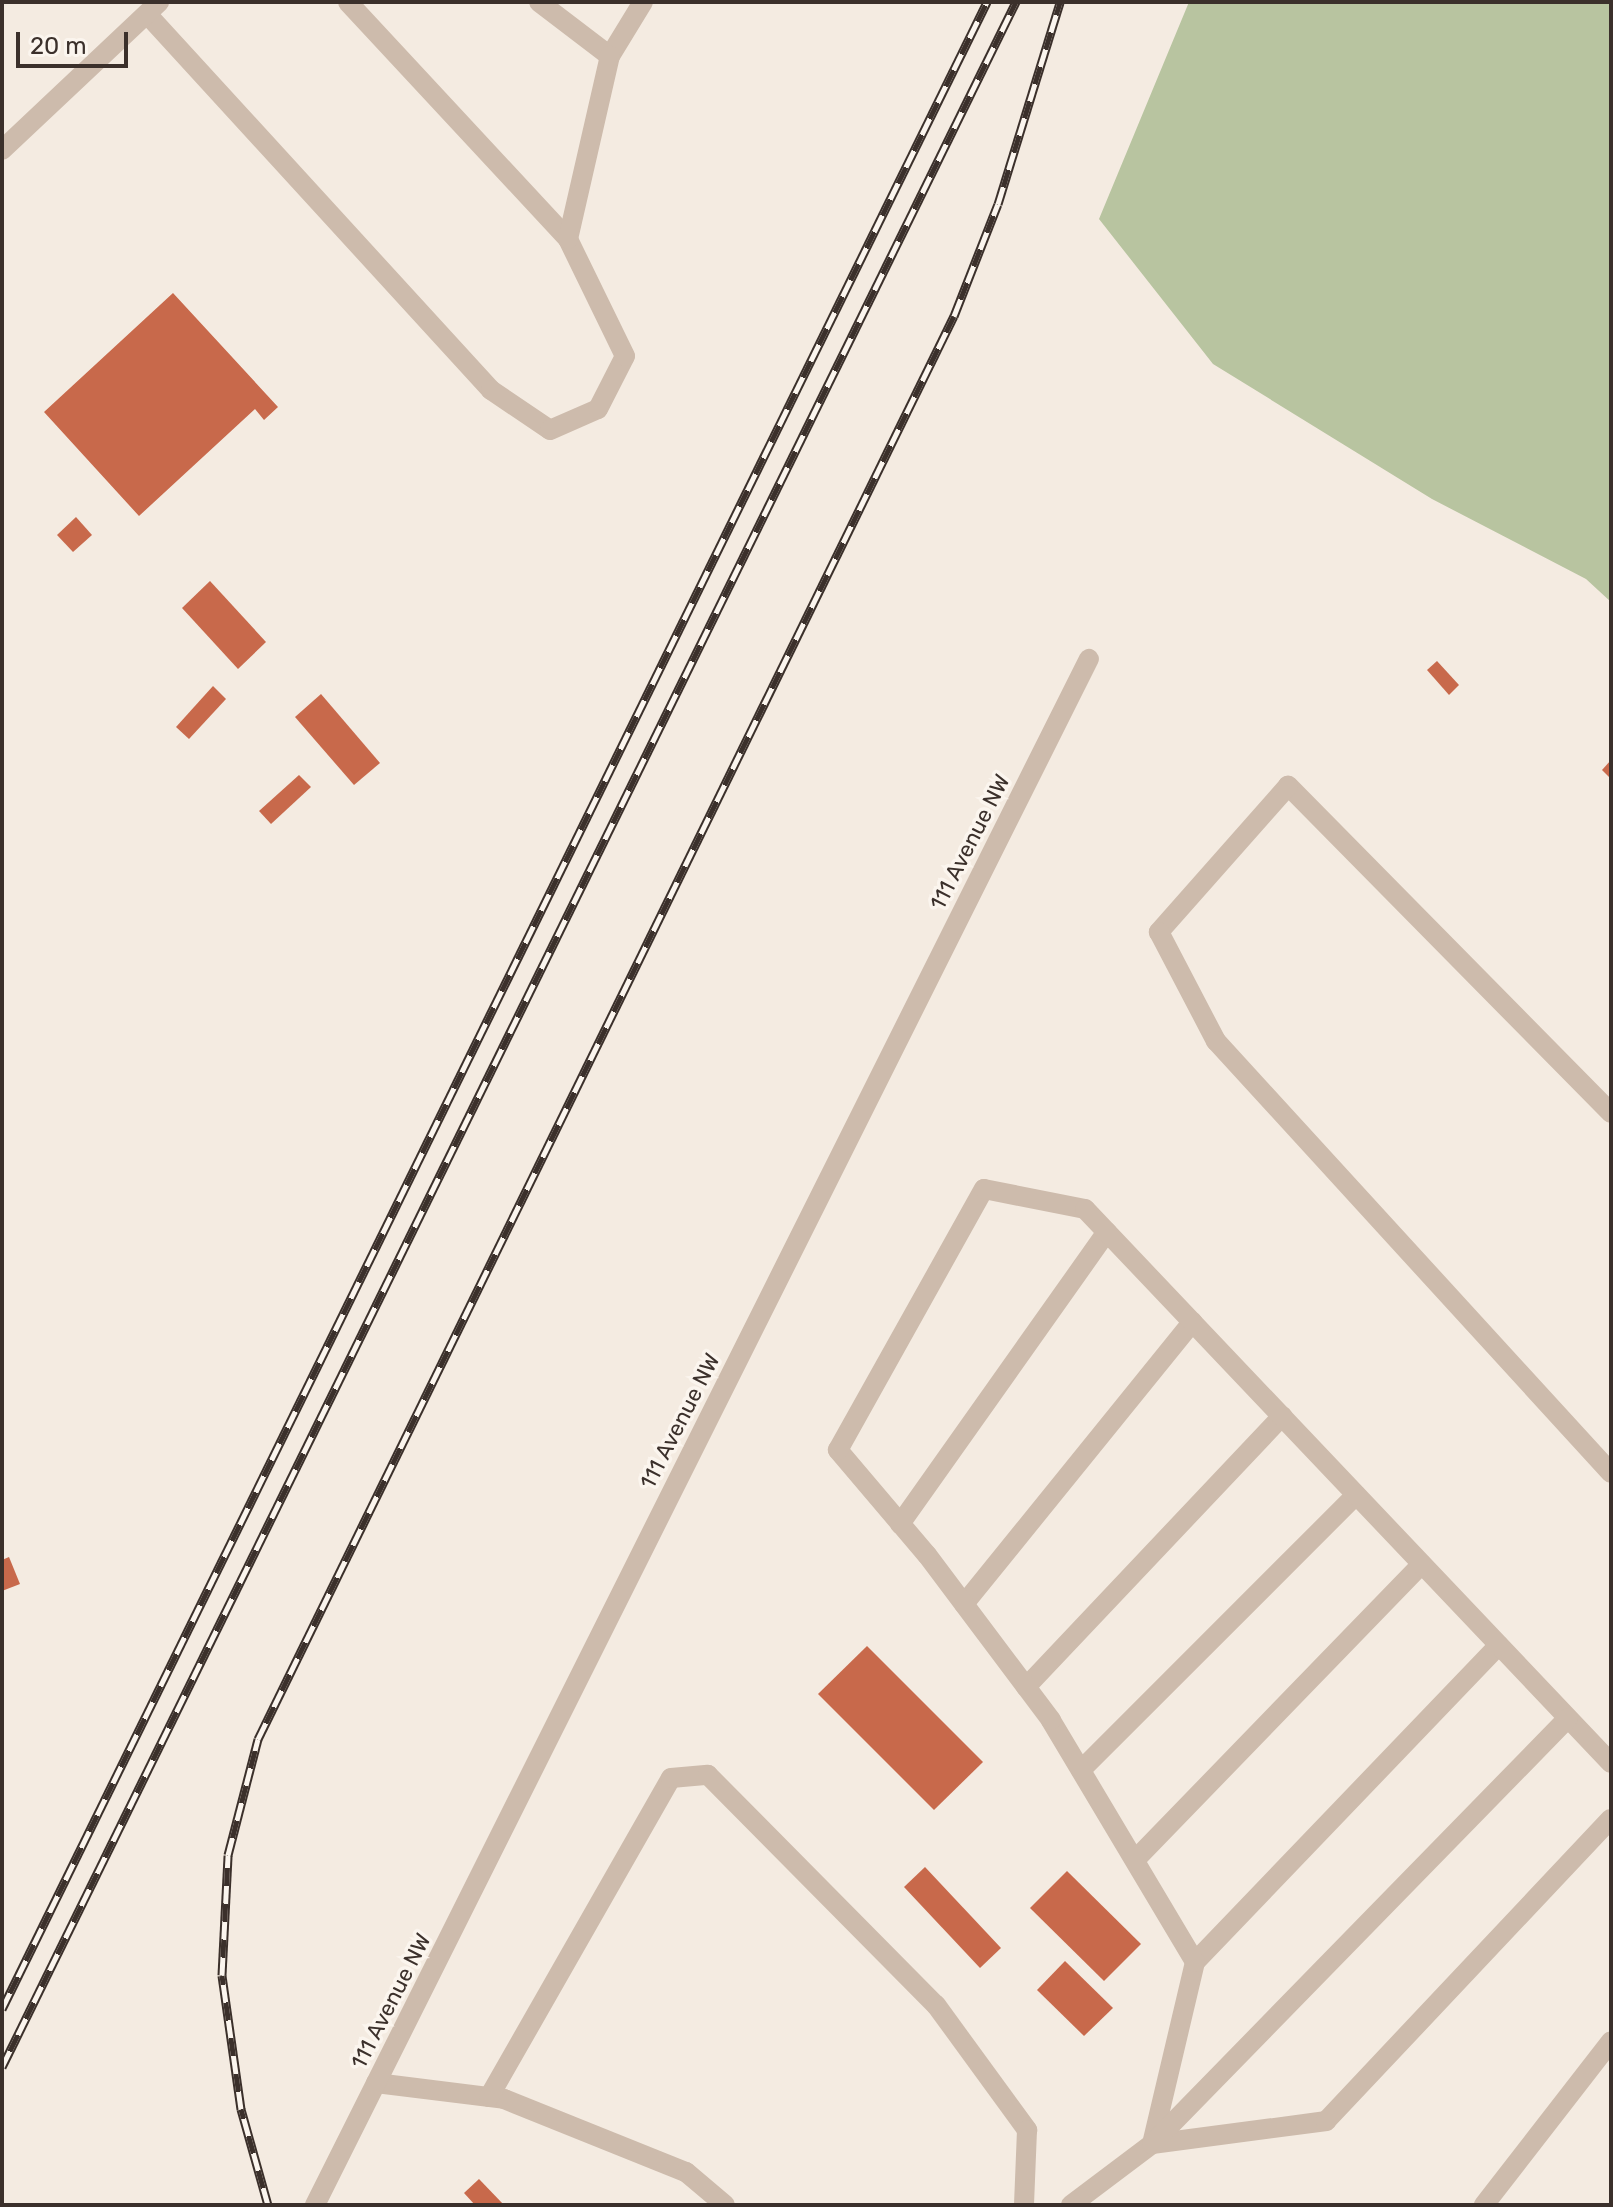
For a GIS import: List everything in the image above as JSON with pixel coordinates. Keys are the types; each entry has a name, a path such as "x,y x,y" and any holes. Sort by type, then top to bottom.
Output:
{"street":[{"path":"539,2 610,56"},
{"path":"568,239 610,56 643,2"},
{"path":"2,150 153,8 491,390 550,430 598,409 625,356 568,239 350,3"},
{"name":"111 Avenue NW","path":"315,2205 1089,659"},
{"path":"1611,1113 1288,786 1159,932 1216,1041 1611,1473"},
{"path":"1195,1962 1081,1770 1026,1687 964,1604 838,1450 984,1189 1085,1209 1611,1763"},
{"path":"900,1524 1107,1232"},
{"path":"964,1604 1192,1322"},
{"path":"1026,1687 1282,1416"},
{"path":"1081,1770 1356,1495"},
{"path":"1135,1860 1422,1564"},
{"path":"1152,2144 1195,1962 1499,1645"},
{"path":"1071,2205 1152,2144 1568,1718"},
{"path":"489,2097 671,1778 708,1775 946,2018 1027,2130 1024,2205"},
{"path":"1152,2144 1326,2121 1611,1819"},
{"path":"1484,2205 1611,2041"},
{"path":"376,2083 489,2097 686,2172 725,2205"}],"green space":[{"path":"1189,2 1611,2 1611,602 1586,579 1432,499 1213,364 1099,219"}],"building":[{"path":"173,293 278,407 264,420 255,409 139,516 44,412"},
{"path":"76,517 92,535 73,552 57,535"},
{"path":"210,581 266,642 238,669 182,608"},
{"path":"1437,661 1459,685 1449,695 1427,670"},
{"path":"213,686 226,699 189,739 176,727"},
{"path":"321,694 380,763 354,785 295,717"},
{"path":"1611,760 1611,779 1602,770"},
{"path":"299,775 311,787 271,824 259,811"},
{"path":"9,1557 20,1584 2,1591 2,1560"},
{"path":"867,1646 983,1762 934,1810 818,1694"},
{"path":"925,1867 1001,1948 980,1968 904,1887"},
{"path":"1067,1871 1141,1944 1104,1981 1030,1908"},
{"path":"1065,1961 1113,2008 1084,2036 1037,1990"},
{"path":"479,2179 504,2205 475,2205 464,2193"}],"railway":[{"path":"2,2009 987,2"},
{"path":"2,2067 1016,2"},
{"path":"268,2205 241,2109 222,1975 228,1855 258,1739 954,316 998,204 1060,2"}]}
